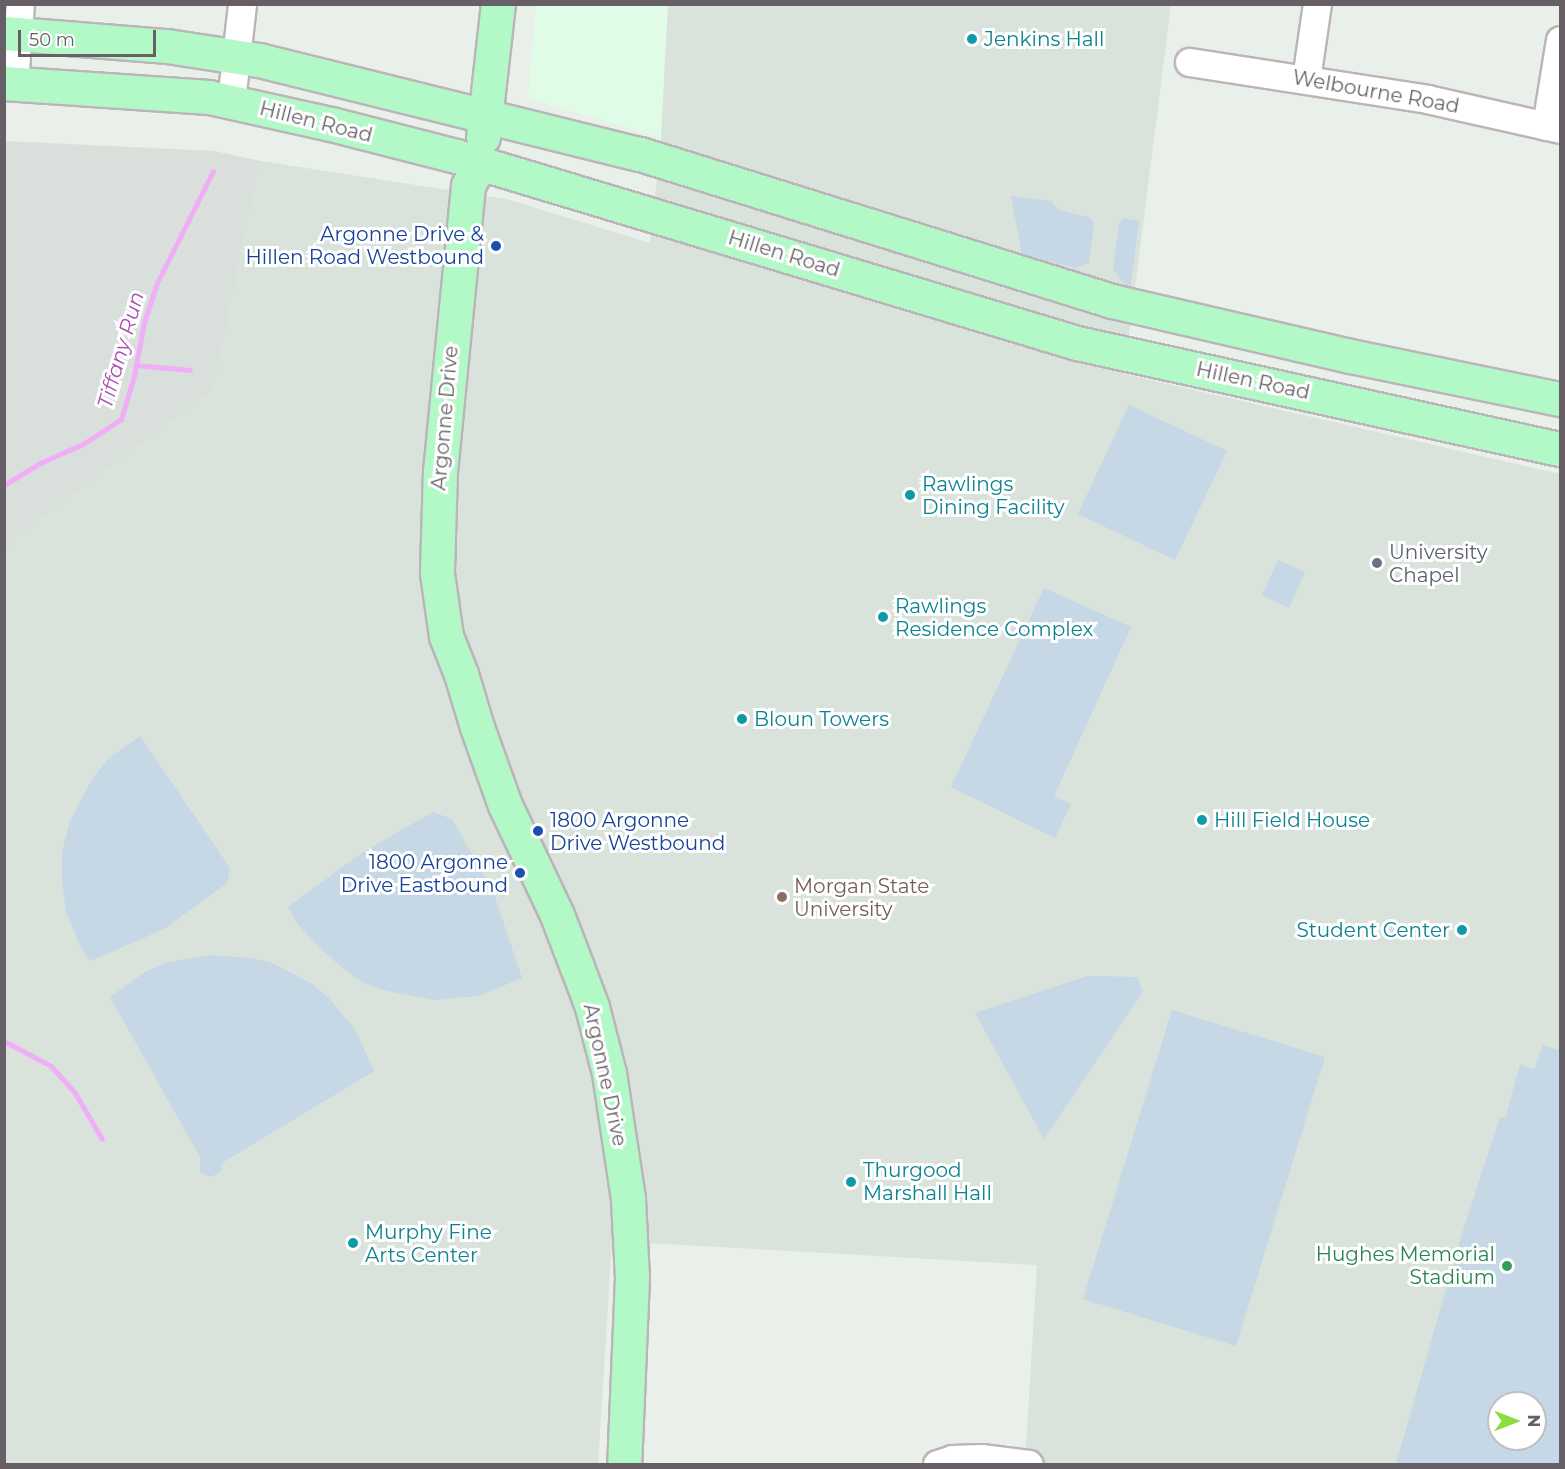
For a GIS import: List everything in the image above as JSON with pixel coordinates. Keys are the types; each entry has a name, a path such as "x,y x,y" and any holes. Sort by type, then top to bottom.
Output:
{"main road":[{"name":"Argonne Drive","path":"498,4 480,163 486,188 456,552 461,674 505,806 557,915 588,997 609,1073 628,1199 630,1234 631,1351 624,1464"},
{"path":"14,24 237,56 486,116 640,154 1091,295 1293,343 1559,399 1554,448"},
{"name":"Hillen Road","path":"9,83 176,94 231,101 480,163 1077,343 1554,448"},
{"path":"851,275 869,226"},
{"path":"1077,343 1091,295"}],"street":[{"path":"231,101 242,4"},
{"path":"1306,79 1317,4"},
{"path":"9,83 14,24"},
{"path":"1553,128 1560,40"},
{"name":"Welbourne Road","path":"1189,62 1427,99 1553,128"},
{"path":"937,1464 952,1459 981,1458 1029,1464"}],"shaded area":[{"path":"536,5 668,5 661,138 528,98"},
{"name":"Morgan State University","path":"668,5 1171,5 1124,374 1560,474 1560,1464 1025,1464 1037,1265 612,1241 598,1464 5,1464 5,554 18,537 214,389 261,161 506,199 650,243 661,138"},
{"path":"5,141 214,151 261,161 214,389 18,537 5,554"},
{"path":"1011,196 1051,201 1058,210 1089,217 1094,223 1089,263 1076,268 1022,254"},
{"path":"1123,218 1139,221 1130,291 1113,269 1119,223"},
{"path":"1129,405 1227,451 1175,560 1078,514"},
{"path":"1278,560 1305,572 1289,608 1262,595"},
{"path":"1044,588 1131,627 1054,796 1071,804 1055,838 951,787"},
{"path":"140,736 230,868 227,883 164,929 90,961 81,948 66,912 62,881 62,852 70,821 91,781 109,758"},
{"path":"433,812 452,819 493,891 522,978 478,996 433,1000 383,990 364,983 339,965 315,943 297,923 288,907 363,852"},
{"path":"208,955 251,958 272,963 311,983 328,997 356,1031 374,1071 222,1163 221,1171 211,1177 200,1172 200,1157 110,997 145,972 165,963"},
{"path":"1087,976 1137,977 1143,991 1044,1139 975,1013"},
{"path":"1172,1010 1325,1057 1236,1346 1083,1299"},
{"name":"Hughes Memorial Stadium","path":"1560,1044 1560,1464 1396,1464 1461,1237 1500,1117 1505,1118 1520,1065 1534,1069 1543,1045 1558,1050"}],"waterway":[{"name":"Tiffany Run","path":"4,485 42,462 83,444 121,419 134,376 144,322 157,283 213,171"},
{"path":"136,365 190,370"},
{"path":"4,1041 51,1066 75,1093 102,1139"}],"place":[{"name":"Jenkins Hall","path":"972,39"},
{"name":"Argonne Drive & Hillen Road Westbound","path":"496,246"},
{"name":"Rawlings Dining Facility","path":"910,495"},
{"name":"University Chapel","path":"1377,563"},
{"name":"Rawlings Residence Complex","path":"883,617"},
{"name":"Bloun Towers","path":"742,719"},
{"name":"Hill Field House","path":"1202,820"},
{"name":"1800 Argonne Drive Westbound","path":"538,831"},
{"name":"1800 Argonne Drive Eastbound","path":"520,873"},
{"name":"Morgan State University","path":"782,897"},
{"name":"Student Center","path":"1462,930"},
{"name":"Thurgood Marshall Hall","path":"851,1182"},
{"name":"Murphy Fine Arts Center","path":"353,1243"},
{"name":"Hughes Memorial Stadium","path":"1507,1266"}]}
